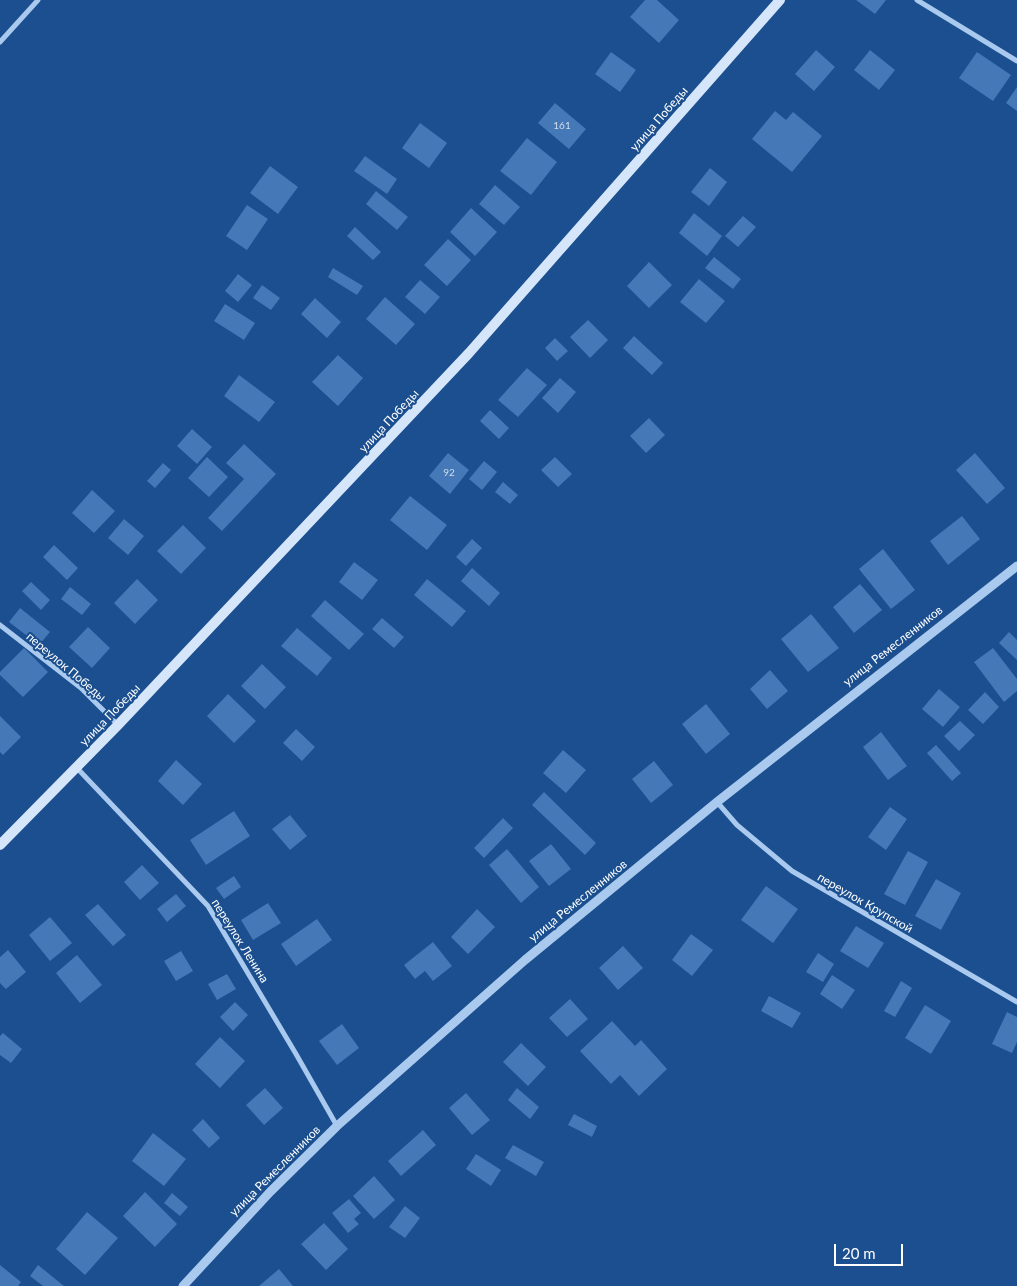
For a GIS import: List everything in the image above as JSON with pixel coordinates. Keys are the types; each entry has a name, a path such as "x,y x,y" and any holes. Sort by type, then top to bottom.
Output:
{"main road":[{"name":"улица Победы","path":"0,845 118,725 470,353 780,0"}],"street":[{"path":"0,42 38,0"},
{"path":"917,0 1017,61"},
{"name":"улица Ремесленников","path":"182,1286 270,1192 337,1126 525,960 718,802 1017,566"},
{"name":"переулок Победы","path":"0,625 81,688 118,725"},
{"name":"переулок Ленина","path":"76,767 208,906 337,1126"},
{"name":"переулок Крупской","path":"718,802 737,825 792,871 1017,1002"}],"building":[{"path":"645,0 657,0 679,20 659,43 630,17"},
{"path":"856,0 886,0 875,14"},
{"path":"816,50 835,67 814,91 795,74"},
{"path":"870,50 895,70 879,90 854,70"},
{"path":"611,52 636,70 620,92 595,74"},
{"path":"977,52 1011,75 993,101 959,78"},
{"path":"1017,87 1017,111 1006,103"},
{"path":"555,103 586,129 569,149 538,123"},
{"path":"775,111 786,120 793,112 822,136 792,172 752,139"},
{"path":"420,123 447,143 429,168 402,148"},
{"path":"527,138 557,162 531,195 500,171"},
{"path":"365,156 397,179 387,194 354,171"},
{"path":"270,166 298,187 278,214 250,193"},
{"path":"710,168 727,182 709,206 691,192"},
{"path":"495,185 520,207 504,225 479,204"},
{"path":"376,191 408,217 397,230 366,204"},
{"path":"247,205 268,219 247,250 226,236"},
{"path":"471,208 497,232 475,256 450,232"},
{"path":"694,213 722,236 707,256 679,233"},
{"path":"743,216 756,227 738,247 725,236"},
{"path":"355,227 381,252 373,260 347,236"},
{"path":"448,239 471,260 447,286 424,265"},
{"path":"714,257 741,279 733,289 705,268"},
{"path":"649,262 672,285 649,308 627,286"},
{"path":"333,268 363,286 357,295 328,277"},
{"path":"238,274 252,285 238,302 225,291"},
{"path":"699,279 725,301 706,323 680,302"},
{"path":"420,280 440,297 425,314 405,297"},
{"path":"262,285 280,298 271,310 253,298"},
{"path":"385,297 415,324 396,345 366,319"},
{"path":"315,298 341,322 327,338 301,314"},
{"path":"225,304 255,323 244,340 214,321"},
{"path":"588,320 608,340 590,358 570,337"},
{"path":"634,336 663,363 652,375 623,348"},
{"path":"555,338 568,351 557,361 545,348"},
{"path":"338,355 363,378 338,406 312,382"},
{"path":"527,368 547,385 518,417 498,400"},
{"path":"239,375 275,402 259,422 224,396"},
{"path":"560,378 576,392 558,413 542,398"},
{"path":"490,410 509,428 499,439 480,421"},
{"path":"649,418 665,435 646,453 630,436"},
{"path":"192,429 212,447 197,464 177,446"},
{"path":"244,444 276,474 222,531 208,518 244,479 226,463"},
{"path":"448,453 469,470 450,494 429,476"},
{"path":"975,453 1005,488 987,504 956,470"},
{"path":"207,457 228,477 209,497 188,478"},
{"path":"555,457 572,474 558,487 541,470"},
{"path":"484,461 497,472 482,490 469,479"},
{"path":"163,463 171,470 155,488 147,481"},
{"path":"503,482 518,495 510,504 495,492"},
{"path":"92,490 115,511 94,533 72,513"},
{"path":"410,496 447,525 427,550 390,520"},
{"path":"962,516 980,539 948,565 930,541"},
{"path":"124,519 144,536 128,555 108,538"},
{"path":"183,525 206,548 181,574 157,551"},
{"path":"472,539 482,548 466,566 456,557"},
{"path":"54,545 78,568 67,580 43,557"},
{"path":"883,549 915,590 891,609 859,569"},
{"path":"354,562 378,580 362,600 339,582"},
{"path":"472,568 500,593 489,606 461,581"},
{"path":"137,579 158,600 135,624 114,603"},
{"path":"427,579 466,611 452,627 414,595"},
{"path":"31,582 50,600 41,610 22,591"},
{"path":"860,584 882,610 854,633 833,607"},
{"path":"70,587 91,604 82,615 61,599"},
{"path":"325,600 364,634 349,650 311,616"},
{"path":"20,608 50,632 39,645 9,622"},
{"path":"811,614 839,648 808,672 781,639"},
{"path":"382,618 404,637 394,648 372,629"},
{"path":"88,627 110,648 92,668 69,647"},
{"path":"297,628 332,658 317,676 281,646"},
{"path":"1009,632 1017,640 1017,660 999,643"},
{"path":"24,648 48,672 23,697 0,675 0,672"},
{"path":"993,648 1017,679 1017,691 1004,702 974,662"},
{"path":"262,664 286,687 265,709 241,686"},
{"path":"770,670 788,691 767,709 750,689"},
{"path":"939,689 960,707 943,727 922,709"},
{"path":"985,692 999,707 983,724 968,710"},
{"path":"228,694 256,721 234,743 207,716"},
{"path":"706,704 730,734 706,754 682,724"},
{"path":"0,716 21,737 3,755 0,752"},
{"path":"960,721 975,735 959,751 944,736"},
{"path":"296,729 315,747 302,761 283,743"},
{"path":"881,732 907,766 888,780 863,747"},
{"path":"936,745 961,773 952,781 927,753"},
{"path":"563,750 586,770 566,793 543,773"},
{"path":"176,760 202,784 183,805 158,781"},
{"path":"654,761 673,785 651,803 632,779"},
{"path":"544,792 596,843 585,855 532,805"},
{"path":"890,807 907,819 886,850 868,837"},
{"path":"234,811 250,836 206,865 190,840"},
{"path":"290,815 307,836 290,850 272,829"},
{"path":"503,818 513,828 484,858 474,848"},
{"path":"551,844 571,869 549,886 529,861"},
{"path":"507,849 539,887 521,903 489,865"},
{"path":"908,851 928,862 905,905 884,894"},
{"path":"142,865 159,883 140,900 124,882"},
{"path":"234,876 241,887 224,899 216,888"},
{"path":"936,879 961,893 941,930 915,916"},
{"path":"766,886 798,909 773,943 741,920"},
{"path":"176,894 186,906 167,922 157,909"},
{"path":"268,903 281,923 253,940 241,920"},
{"path":"98,904 126,935 113,946 85,915"},
{"path":"477,909 495,927 468,954 451,937"},
{"path":"50,917 72,943 50,961 29,935"},
{"path":"317,919 332,940 296,966 281,944"},
{"path":"856,926 884,943 868,968 840,951"},
{"path":"691,934 713,950 692,976 672,960"},
{"path":"433,942 452,966 433,981 425,971 415,979 404,965"},
{"path":"623,946 643,968 618,990 599,968"},
{"path":"8,950 26,972 6,989 0,983 0,957"},
{"path":"181,951 193,971 176,981 164,961"},
{"path":"818,953 834,964 823,982 806,972"},
{"path":"77,955 102,985 80,1003 56,973"},
{"path":"227,974 236,989 217,1000 208,984"},
{"path":"832,975 855,990 842,1009 820,994"},
{"path":"901,981 912,988 895,1017 884,1011"},
{"path":"769,996 801,1013 792,1028 761,1011"},
{"path":"570,999 588,1019 567,1037 549,1018"},
{"path":"235,1002 248,1015 233,1031 220,1017"},
{"path":"925,1005 951,1021 931,1054 905,1038"},
{"path":"1007,1012 1017,1017 1017,1042 1012,1053 992,1044"},
{"path":"612,1021 635,1046 641,1040 667,1069 639,1096 620,1075 611,1084 580,1051"},
{"path":"342,1024 359,1048 337,1065 319,1041"},
{"path":"3,1033 22,1049 11,1063 0,1055 0,1036"},
{"path":"220,1037 245,1061 220,1088 195,1064"},
{"path":"521,1043 546,1067 528,1086 503,1062"},
{"path":"265,1088 283,1108 264,1125 246,1105"},
{"path":"517,1088 539,1107 530,1119 508,1100"},
{"path":"466,1093 490,1120 472,1135 449,1108"},
{"path":"574,1114 597,1126 592,1137 568,1125"},
{"path":"203,1119 220,1138 209,1148 192,1130"},
{"path":"423,1130 436,1145 401,1176 388,1161"},
{"path":"153,1133 186,1159 164,1186 132,1161"},
{"path":"513,1145 544,1162 536,1176 505,1158"},
{"path":"476,1154 501,1170 491,1186 466,1169"},
{"path":"374,1176 395,1200 374,1219 353,1196"},
{"path":"145,1192 177,1224 155,1247 123,1216"},
{"path":"172,1193 188,1207 180,1216 164,1203"},
{"path":"349,1199 361,1213 354,1219 359,1224 348,1233 332,1213"},
{"path":"405,1206 420,1218 405,1238 389,1227"},
{"path":"87,1212 118,1238 85,1275 56,1249"},
{"path":"324,1223 348,1249 326,1270 301,1244"},
{"path":"0,1265 21,1282 18,1286 0,1286"},
{"path":"38,1265 64,1286 43,1286 30,1276"},
{"path":"279,1269 293,1286 259,1286"}]}
